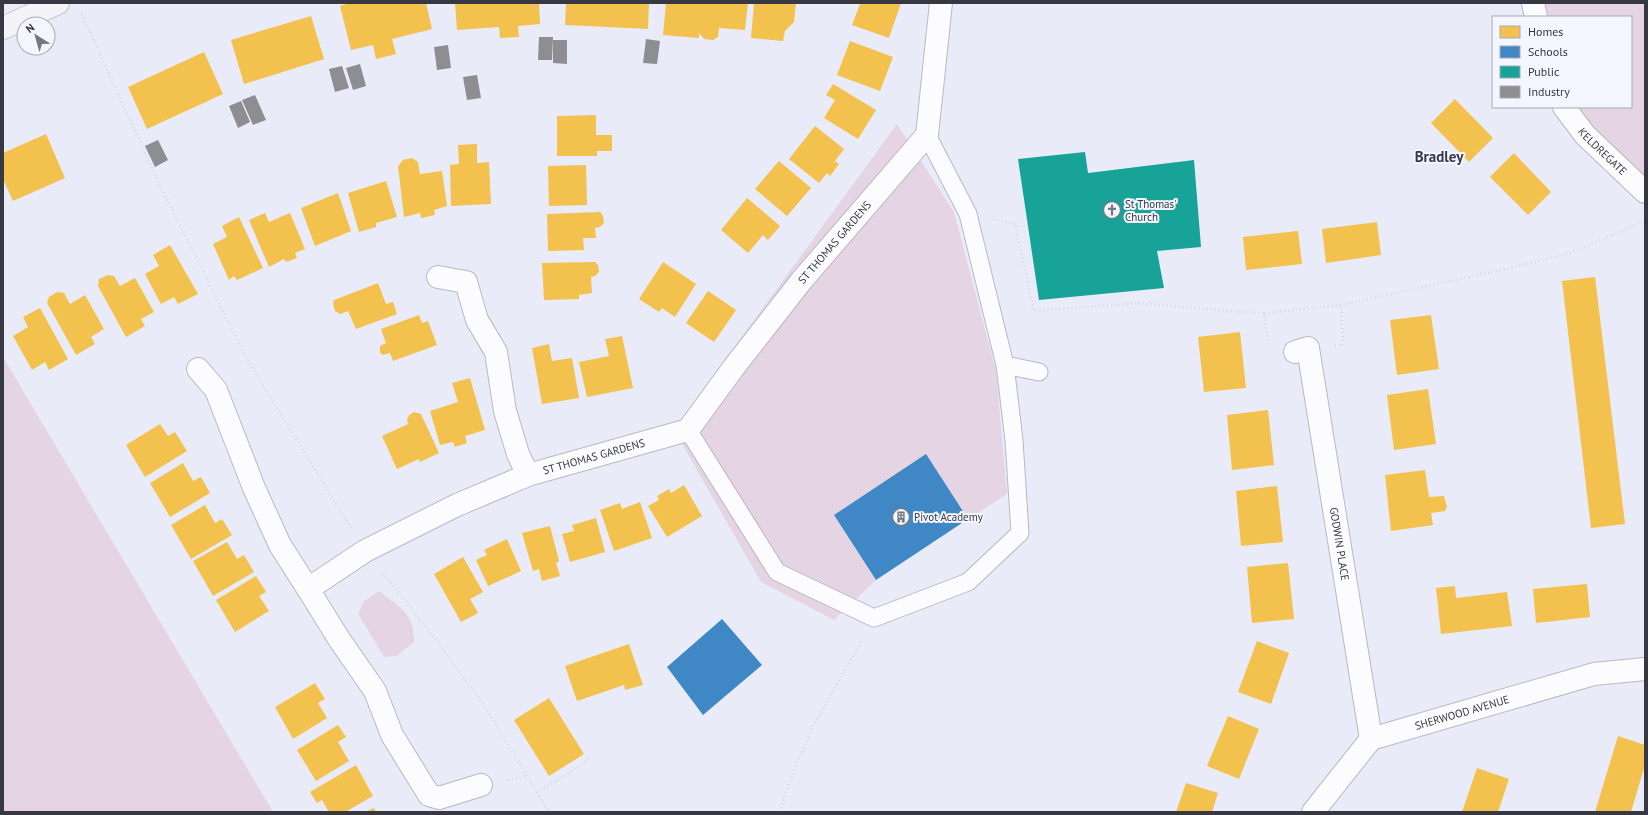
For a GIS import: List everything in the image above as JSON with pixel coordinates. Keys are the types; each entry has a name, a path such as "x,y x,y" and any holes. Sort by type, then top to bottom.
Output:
{"main road":[{"path":"3,28 58,3"}],"street":[{"path":"928,135 941,3"},
{"path":"1533,3 1536,16"},
{"name":"KELDREGATE","path":"1565,108 1585,135 1645,192"},
{"name":"ST THOMAS GARDENS","path":"308,589 365,552 457,505 528,475 688,430 734,367 802,280 928,135"},
{"path":"438,277 466,282 477,320 496,352 505,411 518,454 528,475"},
{"name":"GODWIN PLACE","path":"1309,349 1371,739"},
{"path":"198,369 216,390 254,488 280,545 339,639 375,691 392,735 429,795 438,798 481,785"},
{"name":"SHERWOOD AVENUE","path":"1371,739 1594,674 1645,669"},
{"path":"1313,812 1371,739"}],"lane":[{"path":"688,430 777,572 874,618 968,582 1020,533 1014,440 1005,365 968,214 928,135"},
{"path":"1005,365 1039,372"}],"path":[{"path":"79,9 154,173 248,361 365,552 436,640 485,707 549,812"},
{"path":"968,214 1015,224 1034,311 1140,303 1264,313 1341,305 1523,266 1570,253 1645,221"},
{"path":"1264,313 1270,355 1343,345 1341,305"},
{"path":"780,812 789,783 812,728 874,618"},
{"path":"537,792 566,775 589,758"}],"shaded area":[{"path":"1533,3 1645,3 1645,192 1565,108 1632,108 1632,16 1536,16"},
{"path":"897,124 954,212 996,371 1007,494 968,519 926,455 834,515 876,580 834,620 761,582 674,430"},
{"path":"3,357 273,812 3,812"},
{"path":"379,591 404,612 411,624 414,642 397,656 384,657 358,614 364,601"}],"building: Homes":[{"path":"350,3 426,3 432,29 392,39 396,54 376,59 373,45 351,50 340,6"},
{"path":"455,3 539,3 540,24 518,26 519,37 500,38 499,27 457,30"},
{"path":"566,3 649,3 648,29 565,25"},
{"path":"666,3 748,3 745,30 719,28 718,37 713,40 704,39 699,33 699,38 663,35"},
{"path":"754,3 796,3 794,22 785,31 783,41 751,38"},
{"path":"856,3 901,3 889,38 852,25 860,4"},
{"path":"311,16 324,59 244,84 231,40"},
{"path":"850,41 893,57 880,91 837,75"},
{"path":"204,52 223,94 147,129 128,87"},
{"path":"833,84 876,110 858,139 824,118 835,100 826,95"},
{"path":"1455,99 1493,138 1469,162 1431,123"},
{"path":"596,115 596,135 612,135 612,151 597,151 597,156 557,156 557,116"},
{"path":"815,126 844,149 835,161 839,164 830,176 827,173 819,183 789,159"},
{"path":"46,134 65,178 13,201 3,179 3,153"},
{"path":"477,144 477,163 489,162 491,204 451,206 450,165 459,164 458,145"},
{"path":"1514,153 1551,192 1528,215 1490,177"},
{"path":"412,158 418,162 420,174 442,171 447,206 434,210 435,215 421,218 420,213 404,217 398,166 403,160"},
{"path":"779,161 811,188 787,216 755,189"},
{"path":"586,165 587,205 549,206 548,166"},
{"path":"386,181 397,217 376,223 376,227 359,232 348,193"},
{"path":"338,193 351,231 315,246 301,208"},
{"path":"747,198 780,226 768,240 763,235 748,253 721,230"},
{"path":"600,212 603,216 604,223 600,227 595,228 596,238 583,238 584,250 548,251 547,214"},
{"path":"265,213 269,222 290,213 305,249 295,253 297,258 286,262 284,259 269,267 249,220"},
{"path":"239,217 263,268 237,280 234,276 229,280 213,244 227,237 222,226"},
{"path":"1377,222 1381,255 1326,263 1322,229"},
{"path":"1298,231 1302,264 1246,270 1243,237"},
{"path":"170,245 198,294 178,304 174,297 161,304 145,274 159,266 153,255"},
{"path":"595,262 598,265 599,272 595,276 591,277 592,293 579,295 579,299 544,300 542,263"},
{"path":"663,262 696,284 675,317 662,308 659,312 639,299"},
{"path":"108,275 114,276 120,286 135,278 154,312 141,319 145,326 126,337 98,286 99,279"},
{"path":"1595,277 1625,524 1591,528 1562,281"},
{"path":"378,283 386,304 393,302 397,314 356,329 348,311 340,314 335,311 333,304 334,300"},
{"path":"708,291 736,310 714,342 686,323"},
{"path":"57,292 64,293 70,304 85,295 104,329 91,337 95,344 76,355 47,303 49,297"},
{"path":"40,308 68,359 49,370 45,362 32,370 13,336 28,327 23,317"},
{"path":"419,315 422,323 428,321 437,345 393,361 390,353 383,355 380,353 380,346 386,343 381,329"},
{"path":"1431,315 1439,369 1397,375 1390,320"},
{"path":"1240,332 1246,388 1204,392 1198,337"},
{"path":"622,336 633,388 587,397 579,362 609,356 605,339"},
{"path":"549,344 552,361 572,358 579,398 542,404 532,348"},
{"path":"470,378 485,430 465,436 467,443 455,447 453,442 440,445 430,411 458,402 452,383"},
{"path":"1428,389 1436,444 1394,450 1387,395"},
{"path":"1268,410 1274,465 1232,470 1227,415"},
{"path":"414,412 421,414 439,453 420,462 419,459 397,469 382,436 408,424 407,420 409,415"},
{"path":"160,424 168,436 175,432 187,451 145,477 126,445"},
{"path":"183,463 193,481 201,477 210,493 170,517 150,483"},
{"path":"1425,470 1429,497 1444,496 1447,507 1445,511 1431,513 1433,525 1391,531 1385,475"},
{"path":"684,485 702,516 667,537 648,506 659,500 657,496 669,489 671,493"},
{"path":"1277,486 1283,542 1241,546 1236,491"},
{"path":"640,502 652,538 614,551 600,510 620,503 622,509"},
{"path":"205,505 215,523 222,519 232,535 191,559 171,525"},
{"path":"596,518 605,552 570,562 562,534 574,531 572,525"},
{"path":"550,526 559,561 556,563 560,576 542,581 539,569 533,571 522,533"},
{"path":"507,539 521,571 488,586 476,560 487,555 484,550"},
{"path":"227,542 237,559 244,555 254,572 213,596 193,561"},
{"path":"463,557 483,592 470,599 478,613 461,622 434,574"},
{"path":"1288,563 1294,619 1252,623 1247,567"},
{"path":"256,576 266,592 259,596 269,611 235,632 216,600"},
{"path":"1587,584 1590,617 1536,623 1533,589"},
{"path":"1455,586 1456,598 1507,592 1512,626 1441,634 1436,588"},
{"path":"1257,641 1289,653 1271,704 1238,692"},
{"path":"629,644 643,685 625,690 624,685 577,701 565,666"},
{"path":"315,683 325,699 318,703 327,718 293,739 275,707"},
{"path":"549,698 584,754 549,776 514,720"},
{"path":"1228,716 1259,729 1239,779 1207,766"},
{"path":"338,725 346,737 338,742 349,761 316,781 297,750"},
{"path":"1618,736 1645,745 1645,765 1631,812 1595,812"},
{"path":"356,765 373,796 345,812 329,812 322,800 317,803 310,792"},
{"path":"1477,768 1509,779 1498,812 1462,812"},
{"path":"1186,783 1218,793 1212,812 1176,812"},
{"path":"374,808 376,812 365,812"}],"building: Schools":[{"name":"Pivot Academy","path":"926,454 968,519 876,580 834,515"},
{"path":"722,619 762,665 703,715 667,667"}],"building: Public":[{"name":"St Thomas' Church","path":"1085,152 1088,173 1194,160 1201,247 1157,251 1164,288 1039,300 1018,159"}],"building: Industry":[{"path":"539,37 553,37 552,60 538,60"},
{"path":"646,39 660,41 657,64 643,63"},
{"path":"553,40 567,40 567,64 553,63"},
{"path":"448,45 451,68 437,70 434,47"},
{"path":"360,64 366,86 353,90 346,68"},
{"path":"342,66 349,88 335,92 329,69"},
{"path":"477,75 481,98 467,100 463,77"},
{"path":"255,95 266,120 253,125 242,100"},
{"path":"241,101 250,122 238,128 229,106"},
{"path":"158,140 168,160 155,167 145,146"}],"place":[{"name":"St Thomas' Church","path":"1112,210"},
{"name":"Pivot Academy","path":"901,517"}],"district":[{"name":"Bradley","path":"1439,156"}]}
